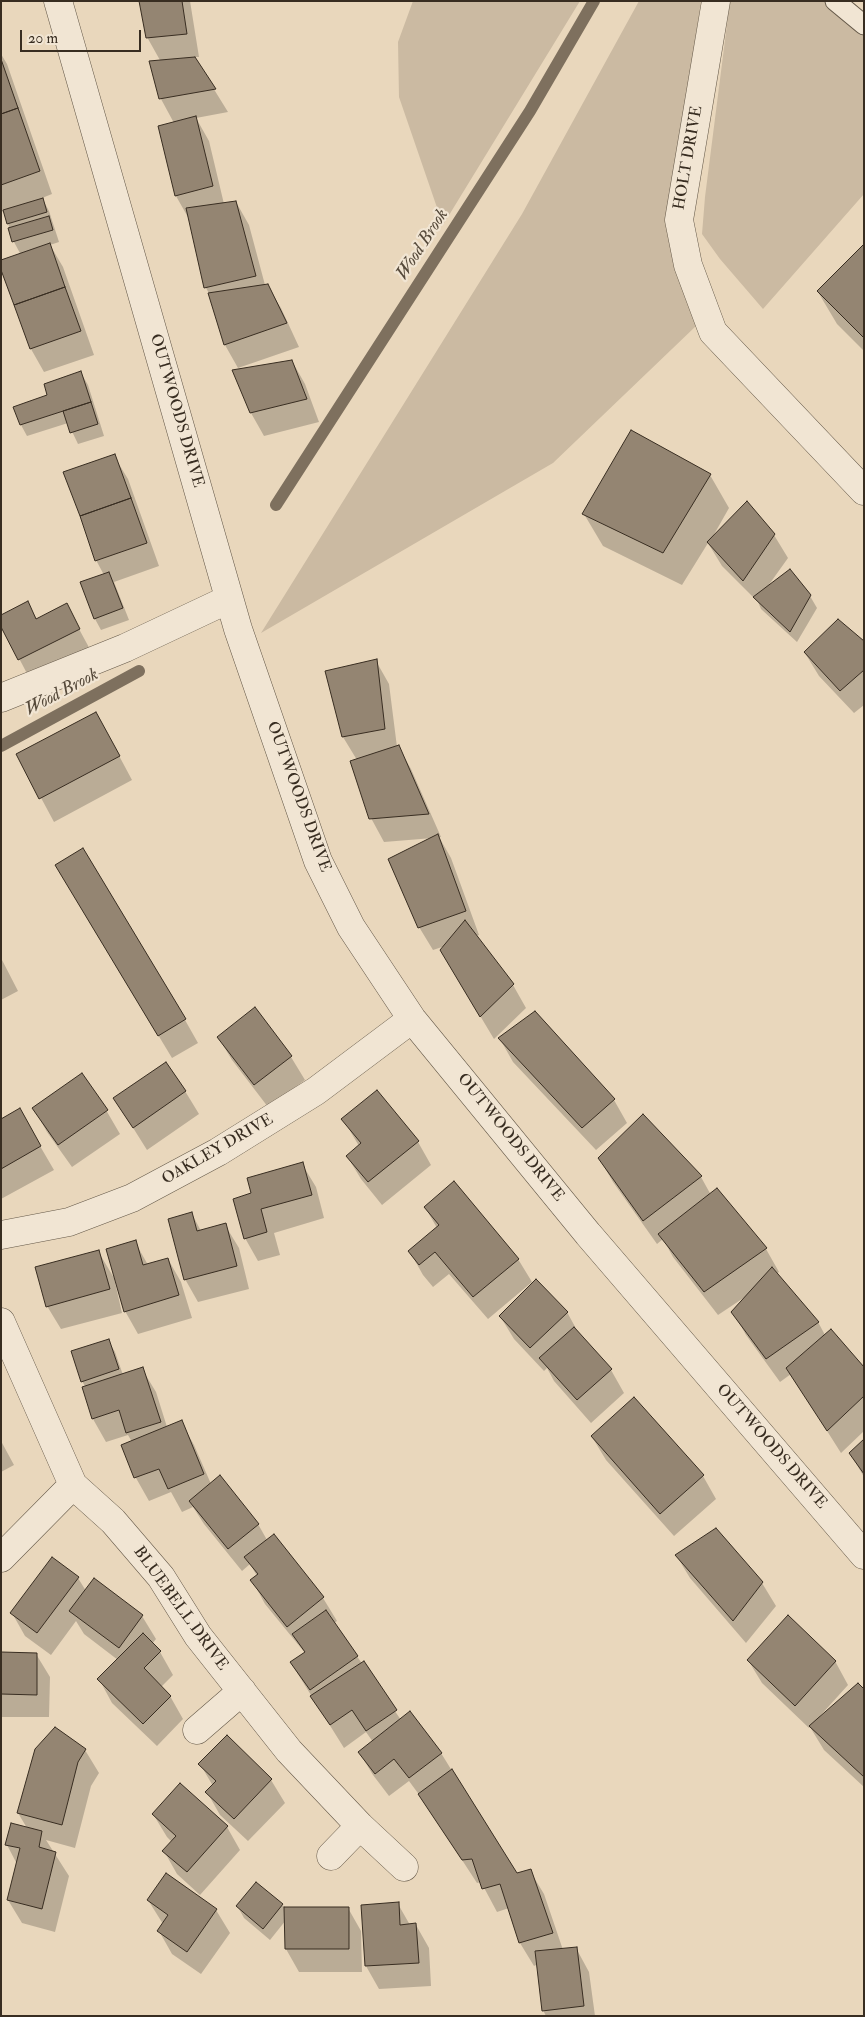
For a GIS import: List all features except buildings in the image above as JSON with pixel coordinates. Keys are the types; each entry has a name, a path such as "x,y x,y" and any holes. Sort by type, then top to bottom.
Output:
{"street":[{"name":"OUTWOODS DRIVE","path":"58,1 230,599 318,861 351,927 412,1019 588,1234 864,1555"},
{"name":"HOLT DRIVE","path":"716,1 679,220 688,265 713,332 864,491"},
{"path":"1,698 125,648 230,599"},
{"name":"OAKLEY DRIVE","path":"1,1235 69,1222 132,1198 218,1152 316,1091 412,1019"},
{"name":"BLUEBELL DRIVE","path":"1,1322 73,1485 113,1521 161,1577 198,1636 289,1751 360,1826 404,1867"},
{"path":"1,1558 73,1485"},
{"path":"197,1730 242,1691"},
{"path":"331,1856 360,1826"}],"lane":[{"path":"834,1 864,25"}],"shaded area":[{"path":"413,1 580,1 443,225 399,97 398,42"},
{"path":"639,1 701,1 668,223 676,272 696,326 553,463 261,633 522,214"},
{"path":"730,1 830,1 864,31 864,194 763,309 720,259 702,234"}],"waterway":[{"name":"Wood Brook","path":"276,505 530,111 594,1"},
{"name":"Wood Brook","path":"1,746 139,671"}]}
